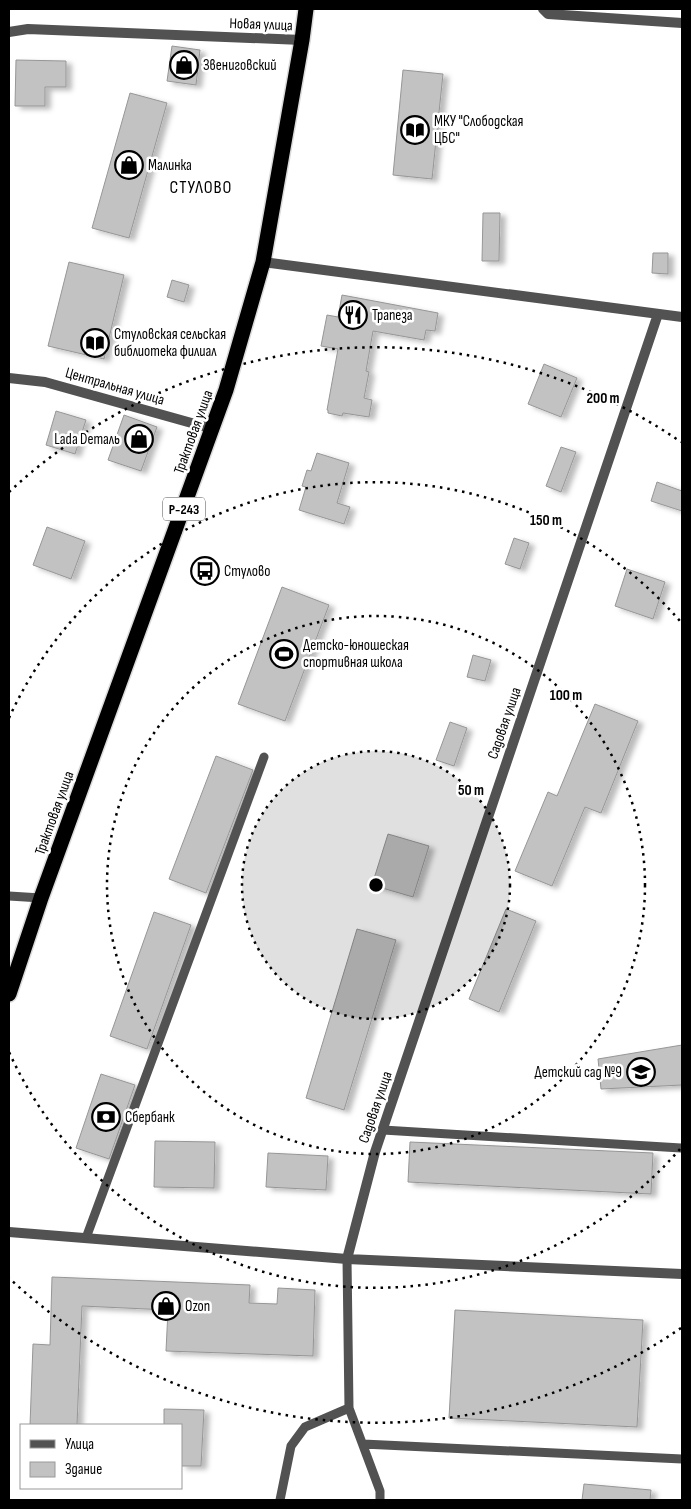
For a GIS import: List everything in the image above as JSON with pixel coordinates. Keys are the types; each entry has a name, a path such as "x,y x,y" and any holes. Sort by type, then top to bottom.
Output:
{"highway":[{"name":"Трактовая улица","path":"9,994 41,898 226,390 263,262 306,9"}],"street":[{"path":"543,9 548,14 682,23"},
{"name":"Новая улица","path":"9,32 28,29 302,40"},
{"path":"263,262 682,317"},
{"name":"Садовая улица","path":"347,1259 375,1152 658,314"},
{"name":"Центральная улица","path":"9,378 45,382 213,429"},
{"path":"9,1232 347,1259 682,1274"}],"lane":[{"path":"86,1238 264,757"},
{"path":"9,896 41,898"},
{"path":"383,1130 681,1148"},
{"path":"347,1259 349,1408 380,1491 380,1500"},
{"path":"280,1500 291,1446 305,1427 349,1408"},
{"path":"363,1444 682,1459"}],"building":[{"name":"Звениговский","path":"172,46 200,50 196,85 167,81"},
{"path":"16,60 66,61 66,87 45,87 45,106 15,106"},
{"path":"403,70 443,74 432,179 393,175"},
{"name":"Малинка","path":"130,93 167,103 129,238 92,228"},
{"path":"483,213 500,213 499,261 482,261"},
{"path":"653,253 668,253 668,274 652,273"},
{"path":"69,262 124,275 104,359 48,346"},
{"path":"172,280 189,285 184,302 167,297"},
{"path":"342,295 438,313 435,331 426,330 424,340 373,331 366,371 369,372 364,398 372,400 369,417 343,413 342,416 328,413 327,410 338,349 321,346 327,315 338,317"},
{"path":"544,364 577,378 561,417 528,404"},
{"path":"56,411 86,420 75,454 46,445"},
{"path":"124,415 157,427 141,471 108,460"},
{"path":"561,447 576,452 561,492 546,486"},
{"path":"317,453 349,463 337,503 350,507 344,524 299,510 306,487 302,486 307,470 311,471"},
{"path":"657,482 682,491 682,511 651,501"},
{"path":"47,527 85,541 71,579 33,565"},
{"path":"514,538 529,543 520,569 505,564"},
{"path":"627,569 665,582 653,619 615,606"},
{"name":"Детско-юношеская спортивная школа","path":"282,587 329,605 285,721 238,704"},
{"path":"473,655 491,660 485,681 467,677"},
{"path":"595,704 638,721 601,813 585,807 552,886 515,871 548,792 557,796"},
{"path":"450,722 467,728 454,766 436,760"},
{"path":"216,756 253,770 206,893 169,879"},
{"path":"388,834 429,846 413,897 372,885"},
{"path":"506,909 536,921 499,1012 469,999"},
{"path":"154,912 191,925 147,1049 110,1036"},
{"path":"357,929 396,940 344,1110 306,1098"},
{"name":"Детский сад №9","path":"682,1045 682,1085 601,1089 598,1059"},
{"name":"Сбербанк","path":"101,1074 135,1085 109,1159 76,1148"},
{"path":"155,1141 215,1142 214,1188 154,1187"},
{"path":"410,1142 653,1153 651,1194 408,1182"},
{"path":"268,1153 328,1156 326,1190 266,1187"},
{"path":"52,1277 250,1285 249,1303 277,1304 278,1288 315,1290 313,1356 166,1351 168,1310 82,1306 77,1424 30,1424 33,1344 50,1345"},
{"path":"455,1310 643,1320 637,1427 449,1418"},
{"path":"164,1409 204,1410 201,1466 182,1466 182,1424 164,1424"},
{"path":"584,1484 651,1490 650,1500 582,1500"}],"place":[{"name":"Звениговский","path":"184,65"},
{"name":"МКУ \"Слободская ЦБС\"","path":"415,130"},
{"name":"Малинка","path":"129,165"},
{"name":"Трапеза","path":"353,315"},
{"name":"Стуловская сельская библиотека филиал","path":"95,343"},
{"name":"Lada Dеталь","path":"139,439"},
{"name":"Стулово","path":"205,571"},
{"name":"Детско-юношеская спортивная школа","path":"284,654"},
{"name":"Детский сад №9","path":"641,1072"},
{"name":"Сбербанк","path":"106,1117"},
{"name":"Ozon","path":"166,1306"}],"district":[{"name":"СТУЛОВО","path":"201,187"}]}
